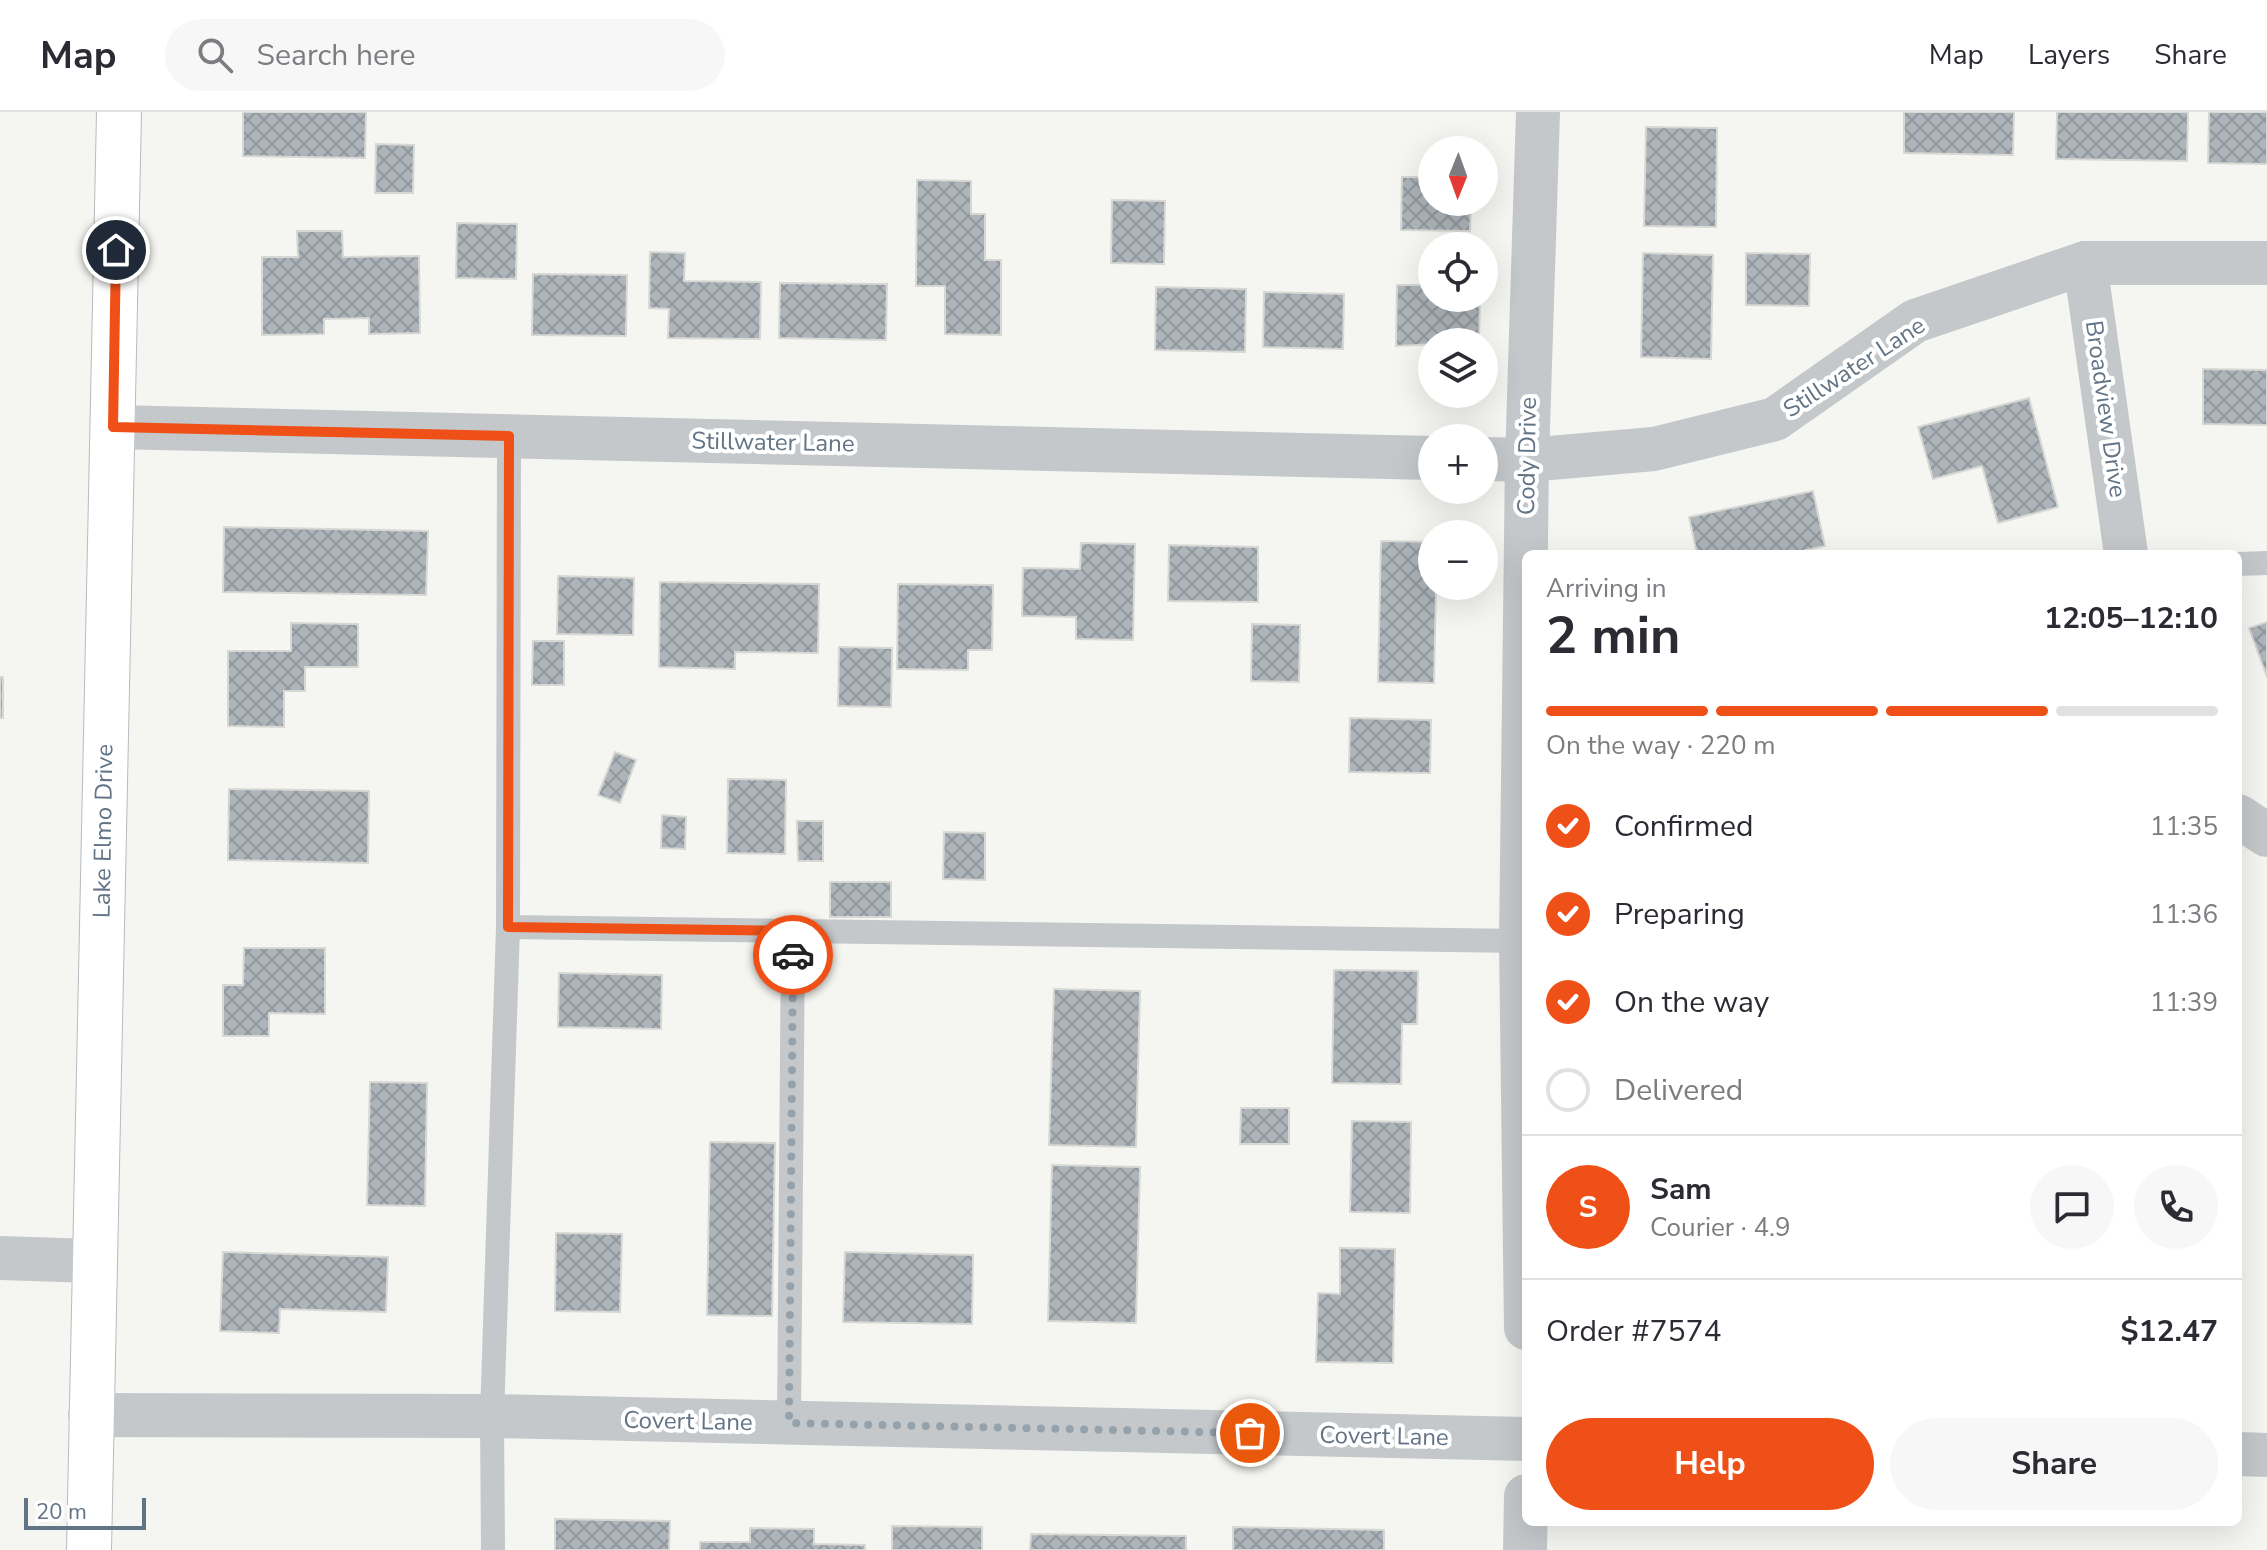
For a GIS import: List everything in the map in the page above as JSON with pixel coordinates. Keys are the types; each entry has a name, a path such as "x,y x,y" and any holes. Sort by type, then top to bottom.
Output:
{"street":[{"name":"Lake Elmo Drive","path":"89,1550 119,112"},
{"name":"Cody Drive","path":"1526,550 1538,112"},
{"name":"Stillwater Lane","path":"1498,459 1527,460 1654,449 1775,419 1915,321 2085,263 2267,263"},
{"name":"Broadview Drive","path":"2085,263 2125,550"},
{"name":"Stillwater Lane","path":"113,427 1418,458"},
{"path":"2242,819 2267,835"},
{"name":"Cody Drive","path":"1522,861 1522,1018"},
{"path":"0,1258 93,1261"},
{"name":"Covert Lane","path":"90,1415 492,1416 1522,1439"},
{"path":"2242,1454 2267,1455"},
{"path":"1525,1526 1525,1550"}],"lane":[{"path":"493,1550 492,1416 508,927 509,436"},
{"path":"2242,564 2267,563"},
{"path":"508,927 1521,941"},
{"path":"789,1423 793,931"}],"building":[{"path":"243,112 366,112 365,158 243,156"},
{"path":"1904,112 2014,112 2013,155 1904,153"},
{"path":"2057,112 2188,112 2187,161 2056,159"},
{"path":"2209,112 2267,112 2267,164 2208,163"},
{"path":"1646,127 1717,128 1716,227 1644,226"},
{"path":"376,144 414,145 413,193 375,193"},
{"path":"1402,177 1418,177 1418,216 1471,216 1470,231 1401,230"},
{"path":"917,180 971,181 971,214 985,214 985,260 1001,260 1001,335 945,334 945,286 916,286"},
{"path":"1112,200 1165,201 1164,264 1111,263"},
{"path":"457,223 517,224 516,279 456,278"},
{"path":"297,231 342,231 343,257 419,256 420,333 369,334 369,318 324,319 324,334 262,335 262,257 298,257"},
{"path":"650,252 685,253 684,281 761,282 760,339 668,338 669,309 649,308"},
{"path":"1643,253 1713,255 1711,359 1641,357"},
{"path":"1746,253 1810,254 1809,306 1746,305"},
{"path":"533,274 627,275 626,336 532,335"},
{"path":"780,283 887,284 886,340 779,338"},
{"path":"1397,285 1418,285 1418,312 1480,312 1479,328 1418,328 1418,345 1396,346"},
{"path":"1156,287 1246,289 1245,352 1155,350"},
{"path":"1264,292 1344,294 1343,349 1263,347"},
{"path":"2203,369 2267,370 2267,425 2203,424"},
{"path":"2029,398 2058,507 1998,523 1982,466 1933,479 1918,427"},
{"path":"1813,491 1825,546 1806,550 1696,550 1689,517"},
{"path":"224,527 428,531 426,595 223,592"},
{"path":"1381,541 1418,542 1418,600 1436,600 1434,683 1378,682"},
{"path":"1081,543 1135,544 1133,640 1076,639 1076,617 1022,616 1023,568 1080,569"},
{"path":"1169,545 1258,547 1258,602 1168,601"},
{"path":"558,576 634,578 633,635 557,634"},
{"path":"660,582 819,584 818,653 735,652 735,669 659,667"},
{"path":"898,584 993,585 992,650 968,650 968,670 897,669"},
{"path":"2267,622 2267,677 2249,628"},
{"path":"291,623 358,624 358,667 305,667 305,691 284,691 284,727 228,726 228,651 291,651"},
{"path":"1252,624 1300,625 1299,682 1251,681"},
{"path":"533,641 564,641 564,685 532,685"},
{"path":"839,647 892,648 891,707 838,706"},
{"path":"0,677 3,677 3,718 0,718"},
{"path":"1350,718 1431,720 1430,773 1349,772"},
{"path":"615,752 636,760 620,803 598,795"},
{"path":"728,779 786,780 785,854 727,853"},
{"path":"229,789 369,791 368,863 228,860"},
{"path":"662,815 686,817 685,849 661,848"},
{"path":"797,821 823,821 823,861 798,861"},
{"path":"944,832 985,833 985,880 943,879"},
{"path":"830,882 891,882 891,917 830,917"},
{"path":"244,948 325,948 325,1014 269,1013 269,1036 223,1036 223,985 243,985"},
{"path":"1334,970 1418,971 1417,1024 1402,1024 1401,1084 1332,1083"},
{"path":"559,973 662,975 661,1029 558,1027"},
{"path":"1054,989 1140,991 1136,1147 1049,1145"},
{"path":"370,1082 427,1083 425,1206 367,1205"},
{"path":"1241,1108 1289,1108 1289,1144 1240,1144"},
{"path":"1352,1121 1411,1122 1410,1213 1350,1212"},
{"path":"710,1142 775,1143 772,1316 707,1315"},
{"path":"1052,1165 1140,1167 1136,1323 1048,1321"},
{"path":"556,1233 622,1234 620,1312 555,1311"},
{"path":"1340,1248 1395,1249 1393,1363 1316,1362 1318,1293 1340,1294"},
{"path":"223,1252 388,1257 386,1312 280,1309 279,1333 220,1331"},
{"path":"845,1252 973,1255 972,1324 843,1322"},
{"path":"555,1519 670,1521 669,1550 555,1550"},
{"path":"892,1526 982,1527 982,1550 892,1550"},
{"path":"1233,1527 1384,1530 1384,1550 1233,1550"},
{"path":"750,1528 814,1529 814,1544 865,1545 865,1550 700,1550 700,1542 750,1542"},
{"path":"1031,1534 1186,1536 1186,1550 1030,1550"}],"way so far":[{"path":"793,955 789,1423 1250,1433"}],"route":[{"path":"116,250 113,427 509,436 508,927 793,931 793,955"}]}
